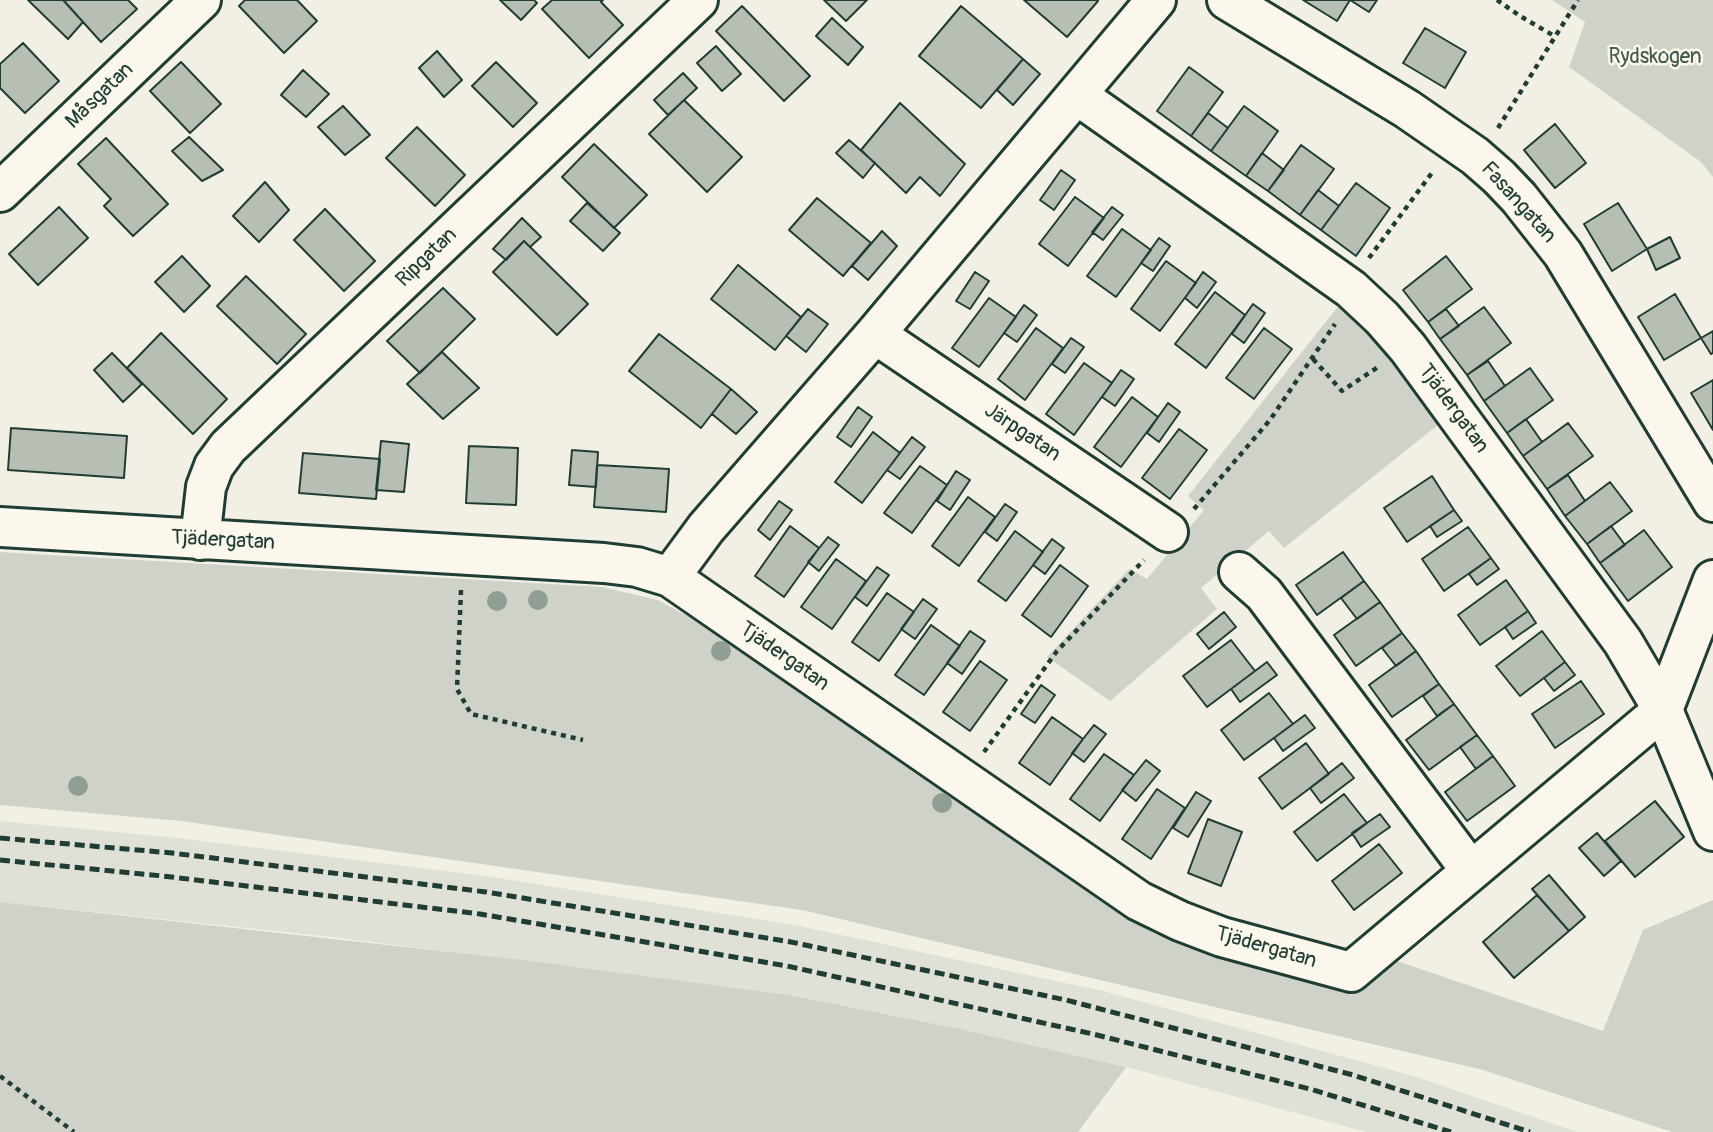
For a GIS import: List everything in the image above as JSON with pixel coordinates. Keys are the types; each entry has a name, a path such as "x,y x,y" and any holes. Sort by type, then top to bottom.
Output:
{"street":[{"name":"Måsgatan","path":"0,192 201,0"},
{"name":"Ripgatan","path":"200,540 206,488 214,466 228,447 698,0"},
{"path":"670,577 706,528 876,334 1156,0"},
{"name":"Fasangatan","path":"1227,0 1407,109 1465,148 1519,198 1563,254 1713,502"},
{"path":"1077,95 1351,289"},
{"name":"Tjädergatan","path":"0,527 604,563 637,567 670,577 1139,901 1222,937 1351,972 1663,710 1623,642 1408,348 1382,318 1351,289"},
{"name":"Järpgatan","path":"876,334 1168,532"},
{"path":"1239,572 1264,594 1471,872"},
{"path":"1713,580 1663,710 1713,831"}],"path":[{"path":"1497,0 1556,37"},
{"path":"1351,289 1356,275 1465,148 1503,122 1578,0"},
{"path":"1313,359 1342,391 1408,348"},
{"path":"463,555 457,689 471,714 583,740"},
{"path":"0,1076 74,1132"}],"shaded area":[{"path":"0,821 169,837 479,875 795,925 1103,991 1414,1076 1577,1132 1366,1132 1126,1067 965,1030 789,995 332,937 0,902"}],"green space":[{"name":"Rydskogen","path":"1552,0 1713,0 1713,177 1701,162 1569,67 1585,22"},
{"path":"1343,300 1444,420 1284,548 1269,531 1201,588 1217,609 1110,701 1047,657 1129,569 1147,579 1204,510 1188,496"},
{"path":"0,552 602,587 658,600 704,625 1155,934 1351,995 1394,960 1603,1031 1643,930 1713,900 1713,1132 1672,1132 1483,1070 802,910 181,821 0,805"},
{"path":"0,902 522,960 789,995 965,1030 1126,1067 1078,1132 0,1132"}],"building":[{"path":"28,0 63,0 83,22 68,39"},
{"path":"66,0 128,0 137,9 101,42"},
{"path":"245,0 297,0 317,21 284,53 239,6"},
{"path":"500,0 534,0 537,3 521,20"},
{"path":"552,0 603,0 601,2 623,25 589,58 542,9"},
{"path":"824,0 867,0 846,21"},
{"path":"1024,0 1097,0 1098,1 1067,37"},
{"path":"1303,0 1350,0 1337,21"},
{"path":"1350,0 1377,0 1369,12"},
{"path":"742,6 810,76 784,101 716,31"},
{"path":"961,6 1023,59 981,108 919,56"},
{"path":"832,18 863,47 848,65 816,36"},
{"path":"1425,28 1466,52 1445,88 1403,63"},
{"path":"23,43 59,81 25,113 0,88 0,64"},
{"path":"716,46 741,74 722,91 697,63"},
{"path":"437,51 462,80 444,97 419,68"},
{"path":"1023,59 1040,74 1013,105 997,90"},
{"path":"181,62 221,104 190,133 150,91"},
{"path":"496,62 537,103 513,127 472,86"},
{"path":"1189,67 1223,92 1191,136 1157,111"},
{"path":"303,70 329,94 306,117 281,95"},
{"path":"683,73 697,88 668,115 654,100"},
{"path":"684,100 742,157 707,192 649,134"},
{"path":"900,103 965,164 940,196 920,177 906,193 861,150"},
{"path":"343,106 370,135 345,155 318,127"},
{"path":"1244,106 1278,131 1246,176 1211,151"},
{"path":"1208,113 1228,128 1211,151 1191,136"},
{"path":"1555,124 1586,163 1555,188 1524,150"},
{"path":"417,127 465,175 435,206 386,158"},
{"path":"189,137 223,170 202,181 172,151"},
{"path":"106,138 168,204 133,236 104,206 111,199 78,164"},
{"path":"849,140 875,163 863,178 836,153"},
{"path":"594,144 647,195 614,228 562,177"},
{"path":"1301,145 1334,169 1300,215 1268,191"},
{"path":"1262,153 1284,170 1268,191 1246,176"},
{"path":"1061,170 1075,180 1054,210 1040,200"},
{"path":"265,182 289,210 259,242 233,216"},
{"path":"1356,183 1390,208 1356,256 1321,230"},
{"path":"1318,190 1339,206 1321,230 1300,215"},
{"path":"1075,197 1104,218 1068,266 1039,244"},
{"path":"817,198 871,243 843,276 789,230"},
{"path":"587,203 620,233 603,251 570,221"},
{"path":"1618,203 1647,249 1612,271 1584,224"},
{"path":"59,207 88,238 38,285 9,254"},
{"path":"1112,207 1123,215 1103,240 1092,232"},
{"path":"325,209 375,261 344,291 294,240"},
{"path":"522,218 541,237 530,247 524,241 506,260 493,249"},
{"path":"1122,229 1151,250 1116,297 1087,276"},
{"path":"882,231 897,246 868,280 852,266"},
{"path":"1670,237 1680,258 1656,270 1647,249"},
{"path":"1159,238 1170,246 1153,271 1141,263"},
{"path":"524,241 588,304 557,335 493,272"},
{"path":"182,256 210,286 184,312 155,282"},
{"path":"1446,256 1472,289 1428,322 1403,290"},
{"path":"1166,261 1196,283 1160,331 1131,309"},
{"path":"738,265 801,317 775,350 711,299"},
{"path":"975,272 989,281 970,309 956,301"},
{"path":"1203,272 1216,282 1197,308 1185,298"},
{"path":"246,276 306,334 277,364 217,306"},
{"path":"443,288 475,319 420,373 387,341"},
{"path":"1215,292 1245,315 1206,368 1175,344"},
{"path":"1675,294 1701,338 1664,360 1638,317"},
{"path":"989,298 1016,317 979,367 952,348"},
{"path":"1253,304 1265,313 1244,343 1232,334"},
{"path":"1024,305 1037,315 1017,342 1004,333"},
{"path":"1484,307 1511,343 1467,375 1440,339"},
{"path":"808,309 828,324 806,352 786,336"},
{"path":"1446,309 1459,326 1440,339 1428,322"},
{"path":"1036,328 1063,348 1025,400 998,379"},
{"path":"1264,328 1292,349 1254,399 1226,378"},
{"path":"1713,331 1713,353 1711,354 1701,338"},
{"path":"161,333 227,399 193,434 127,368"},
{"path":"659,334 731,389 701,428 629,371"},
{"path":"1071,338 1084,347 1065,373 1052,364"},
{"path":"442,352 479,388 443,419 407,384"},
{"path":"112,353 142,384 123,402 94,370"},
{"path":"1488,361 1505,386 1484,401 1467,375"},
{"path":"1084,363 1112,383 1074,435 1046,414"},
{"path":"1530,368 1553,400 1507,433 1484,401"},
{"path":"1121,370 1134,379 1115,406 1102,397"},
{"path":"1713,380 1713,430 1691,393"},
{"path":"731,389 757,412 736,434 712,414"},
{"path":"1132,397 1158,417 1121,467 1094,447"},
{"path":"1168,403 1180,412 1159,442 1147,433"},
{"path":"858,407 872,417 851,447 837,437"},
{"path":"1526,419 1542,442 1523,456 1507,433"},
{"path":"1568,423 1593,456 1547,489 1523,456"},
{"path":"11,428 127,436 124,478 8,470"},
{"path":"1179,429 1207,450 1170,499 1142,478"},
{"path":"873,432 900,453 862,503 835,482"},
{"path":"912,437 925,447 900,479 887,470"},
{"path":"381,441 409,444 404,492 376,490"},
{"path":"469,446 518,448 516,505 466,503"},
{"path":"572,450 598,452 596,487 569,485"},
{"path":"303,453 380,459 376,499 299,493"},
{"path":"597,465 669,469 666,512 594,507"},
{"path":"920,466 947,485 912,533 884,513"},
{"path":"956,471 970,480 950,510 937,501"},
{"path":"1568,475 1585,501 1565,516 1547,489"},
{"path":"1432,476 1454,510 1407,542 1384,508"},
{"path":"1610,482 1632,511 1587,544 1565,516"},
{"path":"968,497 995,517 959,566 932,546"},
{"path":"779,501 792,510 770,540 758,530"},
{"path":"1005,504 1017,512 997,541 985,532"},
{"path":"1454,510 1462,521 1437,537 1430,526"},
{"path":"790,526 819,548 784,597 755,576"},
{"path":"1611,526 1625,545 1600,563 1587,544"},
{"path":"1468,527 1491,558 1444,591 1422,559"},
{"path":"1644,530 1672,567 1628,601 1600,563"},
{"path":"1015,531 1043,552 1006,601 978,581"},
{"path":"828,537 839,545 819,571 808,562"},
{"path":"1052,539 1064,548 1045,574 1033,565"},
{"path":"1343,552 1364,581 1317,615 1296,585"},
{"path":"1491,558 1499,569 1477,585 1469,574"},
{"path":"836,559 866,581 832,629 801,607"},
{"path":"1060,565 1088,586 1051,637 1022,615"},
{"path":"877,567 889,575 867,606 855,597"},
{"path":"1506,580 1528,611 1480,645 1458,615"},
{"path":"1364,581 1380,602 1357,619 1341,598"},
{"path":"887,593 914,612 879,661 852,642"},
{"path":"923,599 937,609 915,639 901,629"},
{"path":"1380,602 1402,633 1356,666 1334,635"},
{"path":"1528,611 1536,623 1513,639 1505,627"},
{"path":"1224,612 1236,627 1209,649 1197,634"},
{"path":"931,625 960,646 924,695 895,675"},
{"path":"970,631 985,641 962,674 947,663"},
{"path":"1542,631 1565,662 1520,696 1496,666"},
{"path":"1402,633 1416,651 1396,666 1382,648"},
{"path":"1231,640 1255,671 1207,707 1183,676"},
{"path":"1416,651 1439,684 1392,717 1369,685"},
{"path":"980,661 1007,680 970,731 943,712"},
{"path":"1267,662 1277,675 1240,702 1231,689"},
{"path":"1565,662 1575,675 1554,691 1544,678"},
{"path":"1581,681 1604,714 1555,748 1532,714"},
{"path":"1439,684 1454,704 1437,716 1423,696"},
{"path":"1041,685 1055,695 1035,723 1021,714"},
{"path":"1269,693 1293,724 1244,760 1221,730"},
{"path":"1454,704 1477,735 1429,770 1406,740"},
{"path":"1305,715 1315,728 1283,751 1274,738"},
{"path":"1052,717 1083,739 1050,785 1019,763"},
{"path":"1094,725 1106,734 1084,762 1072,753"},
{"path":"1477,735 1493,756 1476,769 1460,747"},
{"path":"1306,743 1329,774 1282,809 1259,778"},
{"path":"1104,754 1134,775 1100,821 1070,799"},
{"path":"1493,756 1515,786 1467,821 1445,792"},
{"path":"1146,760 1160,771 1136,801 1122,790"},
{"path":"1342,763 1354,778 1321,803 1310,788"},
{"path":"1157,789 1185,808 1151,859 1122,839"},
{"path":"1196,792 1211,801 1188,837 1173,828"},
{"path":"1344,794 1367,823 1317,861 1294,832"},
{"path":"1655,801 1684,837 1635,877 1605,841"},
{"path":"1380,814 1390,827 1361,847 1352,833"},
{"path":"1208,819 1242,832 1221,886 1188,873"},
{"path":"1597,833 1621,861 1604,876 1579,848"},
{"path":"1379,844 1402,873 1354,910 1332,881"},
{"path":"1549,875 1585,917 1569,931 1532,889"},
{"path":"1537,895 1569,931 1514,978 1483,942"}],"railway":[{"path":"0,838 172,853 486,892 791,942 1066,1000 1353,1075 1530,1132"},
{"path":"0,860 163,876 480,914 787,966 1093,1034 1310,1089 1451,1132"}]}
